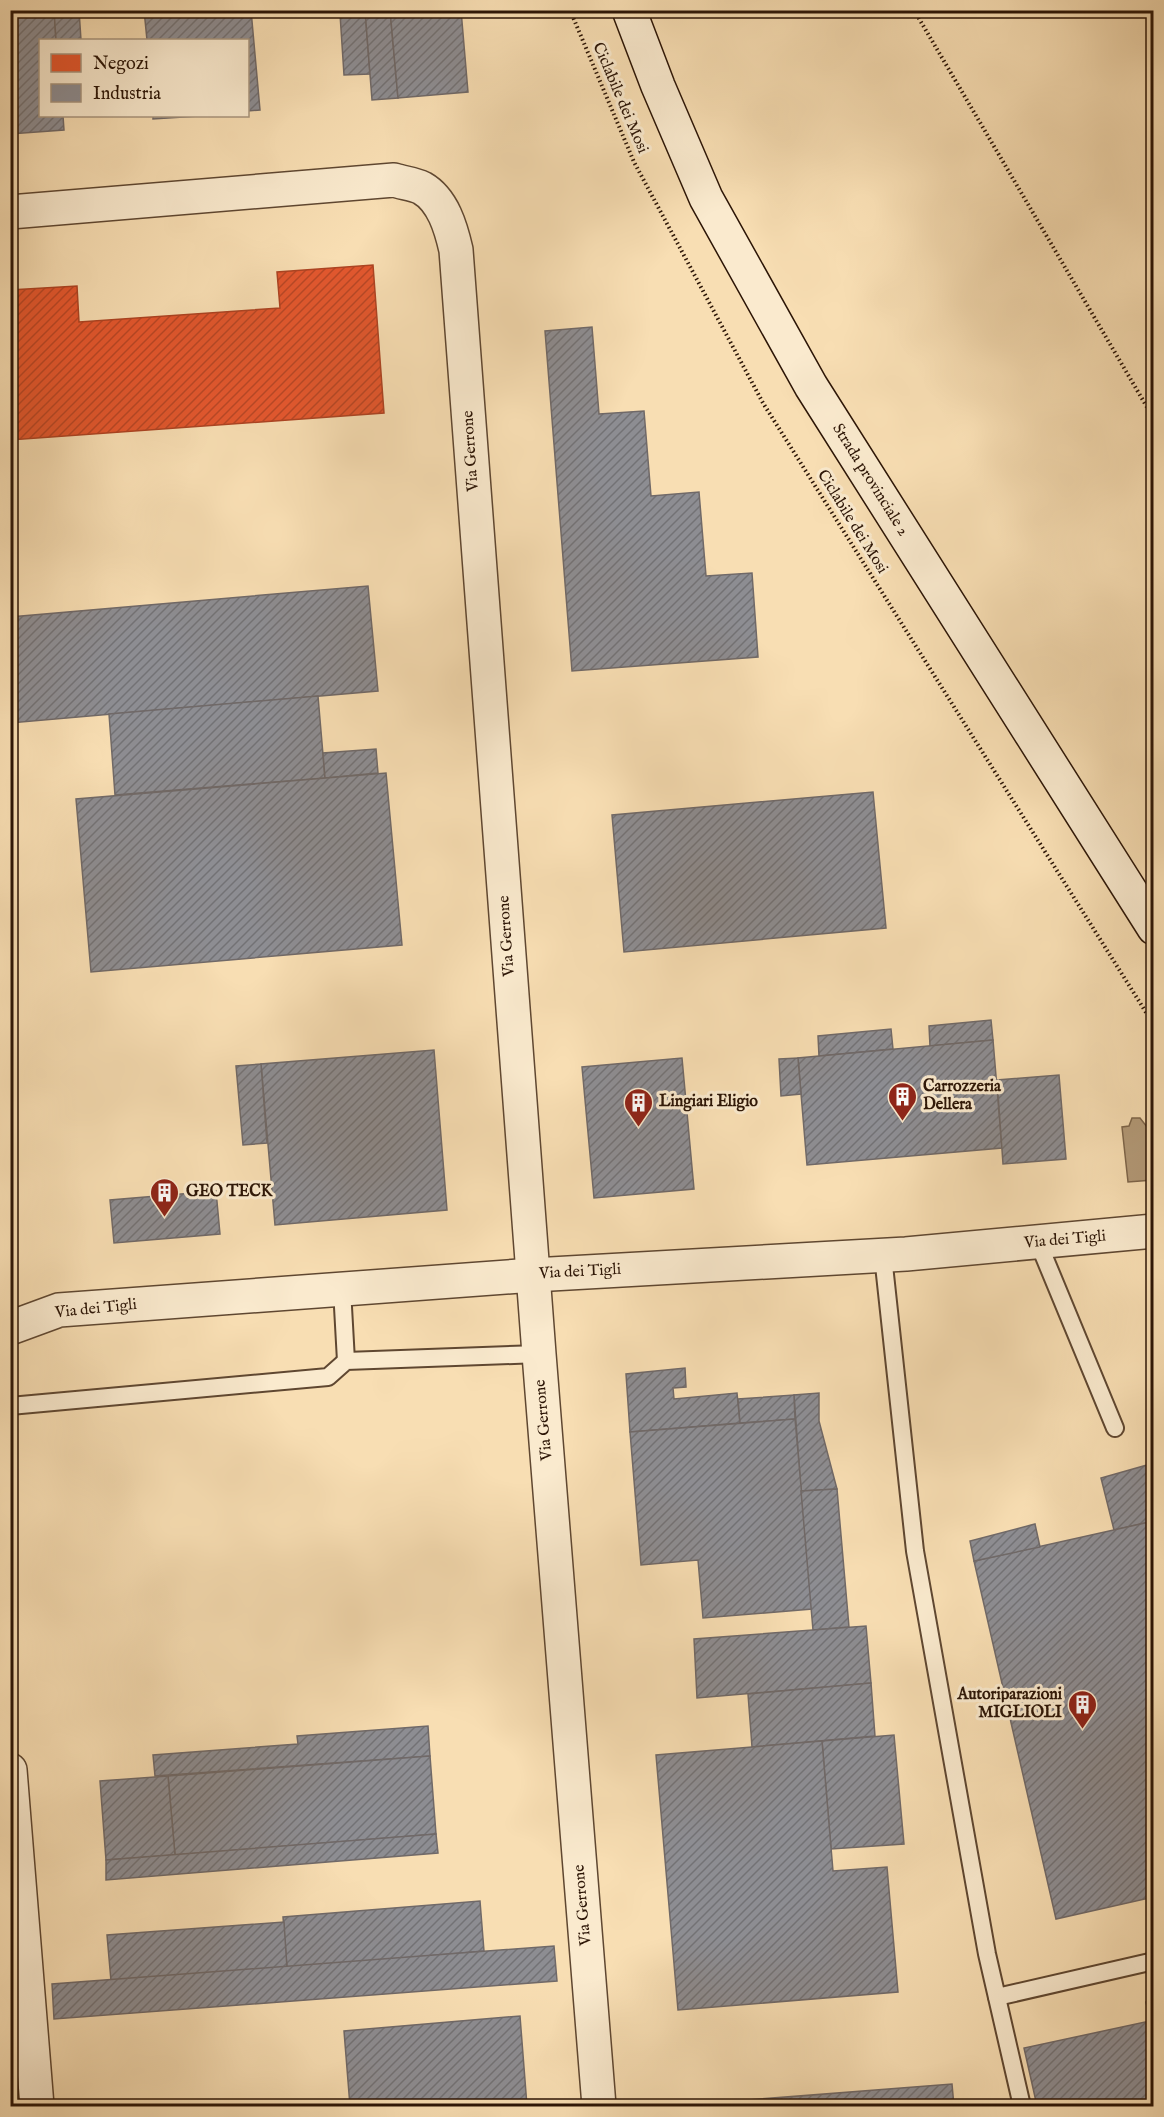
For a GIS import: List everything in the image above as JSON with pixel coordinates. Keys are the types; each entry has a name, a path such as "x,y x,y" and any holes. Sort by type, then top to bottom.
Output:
{"street":[{"name":"Strada provinciale 2","path":"629,10 658,86 706,198 811,386 1154,928"},
{"name":"Via Gerrone","path":"10,212 394,180 423,188 440,206 451,230 456,250 539,1354 599,2106"},
{"name":"Via dei Tigli","path":"10,1328 59,1310 533,1275 883,1256 1154,1231"},
{"path":"10,1770 37,2106"}],"lane":[{"path":"1038,1242 1115,1428"},
{"path":"883,1256 915,1551 997,1997 1022,2106"},
{"path":"342,1289 346,1361"},
{"path":"10,1406 328,1377 346,1361 539,1354"},
{"path":"997,1997 1154,1961"}],"path":[{"name":"Ciclabile dei Mosi","path":"570,10 634,162 763,403 1154,1024"},
{"path":"914,10 1154,419"}],"shaded area":[{"path":"1132,1118 1140,1118 1147,1127 1153,1126 1153,1180 1128,1182 1122,1127 1129,1126"}],"building: Negozi":[{"path":"373,265 384,413 10,440 10,290 77,286 79,322 280,308 277,272"}],"building: Industria":[{"path":"10,10 54,10 56,39 39,39 39,117 63,117 64,130 10,134"},
{"path":"54,10 79,10 81,39 56,39"},
{"path":"144,10 251,10 260,110 249,111 249,39 147,39"},
{"path":"344,10 365,10 370,74 344,75 340,14 344,14"},
{"path":"365,10 390,10 398,98 372,100"},
{"path":"390,10 461,10 468,92 398,98"},
{"path":"153,117 184,117 153,119"},
{"path":"592,327 599,414 644,411 651,496 699,492 706,576 752,573 758,657 572,671 545,331"},
{"path":"368,586 378,691 10,723 10,617"},
{"path":"318,696 325,778 115,795 109,714"},
{"path":"376,749 378,773 325,778 323,753"},
{"path":"386,773 402,945 91,972 76,799"},
{"path":"873,792 886,928 624,952 612,815"},
{"path":"991,1020 993,1040 930,1046 929,1026"},
{"path":"891,1029 893,1049 819,1056 818,1036"},
{"name":"Carrozzeria Dellera","path":"993,1040 1002,1148 807,1165 798,1058"},
{"path":"434,1050 447,1210 275,1225 261,1064"},
{"name":"Lingiari Eligio","path":"682,1058 694,1189 594,1198 582,1067"},
{"path":"798,1058 801,1094 781,1096 779,1059"},
{"path":"261,1064 267,1143 243,1145 236,1066"},
{"path":"1059,1075 1066,1159 1003,1164 997,1080"},
{"name":"GEO TECK","path":"216,1191 220,1234 114,1243 110,1200"},
{"path":"685,1368 686,1387 673,1388 674,1399 737,1393 740,1423 630,1432 626,1374"},
{"path":"819,1393 819,1421 837,1489 801,1491 794,1395"},
{"path":"794,1395 795,1419 740,1423 738,1399"},
{"path":"795,1419 812,1609 703,1618 698,1560 641,1565 630,1432"},
{"path":"1147,1465 1154,1490 1154,1521 1114,1530 1101,1478"},
{"path":"837,1489 849,1627 813,1630 801,1491"},
{"name":"Autoriparazioni MIGLIOLI","path":"1154,1521 1154,1897 1056,1919 974,1561"},
{"path":"1035,1524 1040,1547 974,1561 970,1541"},
{"path":"866,1626 871,1683 697,1698 694,1639"},
{"path":"871,1683 875,1736 752,1747 748,1694"},
{"path":"428,1726 430,1756 155,1776 153,1755 298,1744 297,1736"},
{"path":"894,1735 904,1844 831,1849 822,1741"},
{"path":"822,1741 833,1871 887,1867 898,1992 678,2010 656,1755"},
{"path":"430,1756 436,1834 175,1855 168,1776"},
{"path":"168,1776 175,1855 106,1860 100,1781"},
{"path":"436,1834 438,1853 106,1880 106,1860"},
{"path":"480,1901 484,1951 287,1968 283,1917"},
{"path":"284,1922 287,1968 111,1981 107,1935"},
{"path":"554,1946 557,1981 54,2019 52,1984"},
{"path":"1154,2000 1154,2106 1037,2106 1024,2048 1150,2021 1146,2002"},
{"path":"520,2016 527,2106 350,2106 344,2031"},
{"path":"952,2084 954,2106 671,2106"}],"place":[{"name":"Carrozzeria Dellera","path":"902,1122"},
{"name":"Lingiari Eligio","path":"638,1128"},
{"name":"GEO TECK","path":"165,1218"},
{"name":"Autoriparazioni MIGLIOLI","path":"1083,1730"}]}
